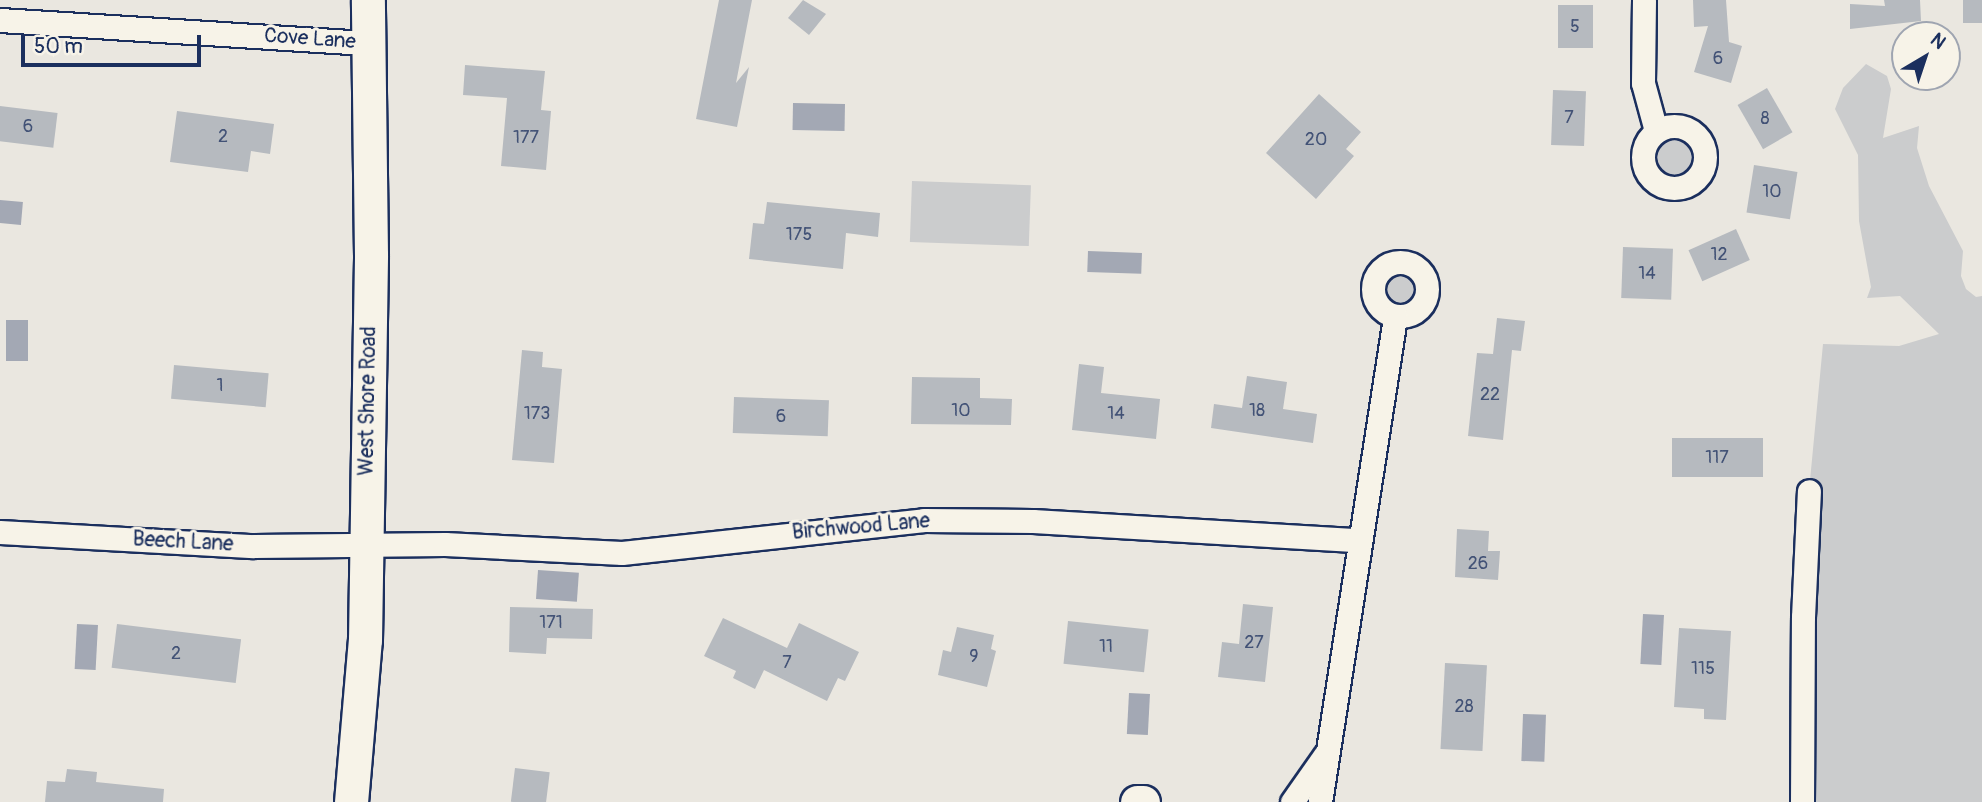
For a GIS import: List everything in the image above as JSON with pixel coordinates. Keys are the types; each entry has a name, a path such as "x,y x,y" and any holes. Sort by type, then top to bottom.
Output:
{"main road":[{"name":"West Shore Road","path":"351,802 360,731 365,545 371,255 368,0"},
{"path":"1138,802 1143,802"}],"street":[{"path":"1644,0 1643,83 1656,131"},
{"name":"Cove Lane","path":"0,20 368,43"},
{"path":"1320,802 1357,540 1395,316"},
{"path":"1802,802 1802,617 1809,491"},
{"name":"Birchwood Lane","path":"365,545 445,544 622,553 924,520 1033,521 1357,540"},
{"name":"Beech Lane","path":"0,532 254,546 365,545"},
{"path":"1292,802 1326,753"}],"shaded area":[{"path":"1866,64 1887,76 1891,89 1883,138 1919,126 1917,148 1929,186 1963,251 1961,276 1966,289 1976,297 1982,296 1982,802 1802,802 1809,491 1823,344 1899,346 1939,334 1900,296 1867,298 1871,287 1859,221 1858,155 1835,109 1843,88"},
{"path":"793,103 845,104 845,131 793,130"},
{"path":"1674,136 1683,137 1690,142 1695,149 1695,167 1690,174 1683,179 1674,180 1665,179 1658,174 1653,167 1652,158 1653,149 1658,142 1665,137"},
{"path":"912,181 1031,185 1029,246 910,242"},
{"path":"0,200 23,202 21,225 0,223"},
{"path":"1088,251 1142,253 1141,274 1087,272"},
{"path":"1399,267 1415,273 1421,289 1415,305 1399,311 1383,305 1377,289 1383,273"},
{"path":"6,320 28,320 28,361 6,361"},
{"path":"538,570 579,573 577,602 536,599"},
{"path":"1643,614 1664,615 1661,665 1640,664"},
{"path":"77,624 98,625 96,670 75,669"},
{"path":"1129,693 1150,694 1148,735 1127,734"},
{"path":"1523,714 1546,715 1544,762 1521,761"}],"building":[{"path":"719,0 752,0 736,83 749,67 737,127 696,119"},
{"path":"803,0 826,14 809,35 788,18"},
{"path":"1693,0 1726,0 1729,42 1742,46 1731,83 1694,72 1708,26 1694,27"},
{"path":"1884,0 1920,0 1921,21 1891,21 1891,24 1850,29 1850,4 1885,6"},
{"path":"1963,0 1982,0 1982,23 1963,23"},
{"path":"1558,5 1593,5 1593,48 1558,48"},
{"path":"465,65 545,71 541,110 551,111 546,170 501,166 507,98 463,95"},
{"path":"1767,88 1792,132 1763,149 1738,105"},
{"path":"1553,90 1586,91 1584,146 1551,145"},
{"path":"1319,94 1361,132 1346,149 1354,156 1316,199 1266,153"},
{"path":"0,106 58,113 53,148 0,141"},
{"path":"177,111 274,124 270,154 251,151 248,172 170,162"},
{"path":"1754,165 1797,172 1790,219 1746,212"},
{"path":"767,202 880,213 878,237 846,233 843,269 749,259 753,223 764,224"},
{"path":"1736,229 1750,260 1702,281 1688,250"},
{"path":"1623,247 1673,249 1671,300 1621,298"},
{"path":"1497,318 1525,321 1521,351 1512,350 1503,440 1468,436 1477,353 1493,354"},
{"path":"522,350 543,352 542,367 562,369 554,463 512,460"},
{"path":"1079,364 1104,367 1101,393 1160,399 1156,439 1072,430"},
{"path":"174,365 269,373 266,407 171,399"},
{"path":"1247,376 1287,382 1283,409 1317,414 1313,443 1211,428 1214,404 1242,408"},
{"path":"912,377 980,378 980,398 1012,399 1011,425 911,424"},
{"path":"734,397 829,400 828,436 733,433"},
{"path":"1672,438 1763,438 1763,477 1672,477"},
{"path":"1457,529 1489,531 1488,551 1500,551 1498,580 1455,577"},
{"path":"1243,604 1273,607 1265,682 1218,677 1222,642 1239,644"},
{"path":"510,607 593,609 592,639 547,638 546,654 509,652"},
{"path":"723,618 787,648 799,623 859,652 845,681 838,678 827,701 764,670 755,689 733,678 736,671 704,656"},
{"path":"1068,621 1149,629 1144,672 1064,664"},
{"path":"117,624 241,639 236,683 112,668"},
{"path":"957,627 994,635 991,649 996,651 987,687 938,675 943,650 951,652"},
{"path":"1679,628 1731,631 1726,720 1704,719 1704,709 1674,707"},
{"path":"1445,663 1487,665 1482,751 1440,749"},
{"path":"515,768 550,772 546,802 511,802"},
{"path":"67,769 97,772 96,782 164,789 163,802 45,802 47,781 65,782"}]}
